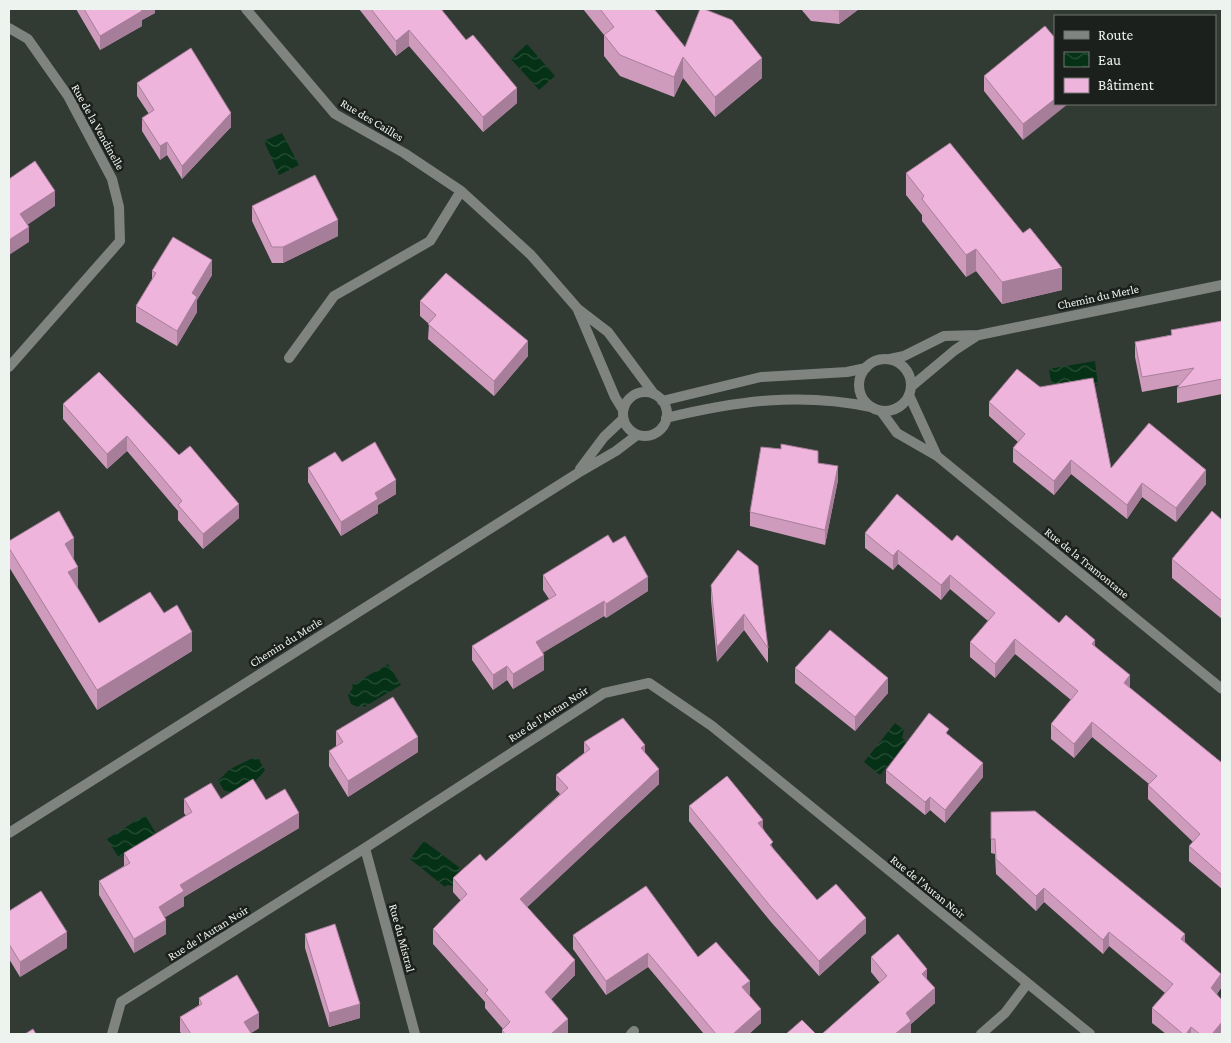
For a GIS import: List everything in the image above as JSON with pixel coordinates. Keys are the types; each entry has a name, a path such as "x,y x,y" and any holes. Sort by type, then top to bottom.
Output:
{"street":[{"name":"Rue des Cailles","path":"246,9 335,114 404,153 461,191 531,255 578,309 608,332 654,394"},
{"name":"Rue de la Vendinelle","path":"9,28 28,39 68,96 112,179 119,207 120,241 9,367"},
{"path":"289,358 334,296 430,241 461,191"},
{"name":"Chemin du Merle","path":"662,401 761,377 847,372 866,368 872,362 904,356 944,336 980,335 1222,285"},
{"name":"Rue des Cailles","path":"578,309 623,415"},
{"name":"Chemin du Merle","path":"9,832 578,473 616,451 637,435 656,433 663,426 666,418 724,404 776,399 828,399 871,407 881,411 892,410 902,405 910,391 955,350 980,335"},
{"path":"890,359 899,362 906,369 910,377 910,391"},
{"path":"866,368 860,378 859,389 863,399 871,407"},
{"name":"Rue de la Tramontane","path":"910,391 937,456"},
{"name":"Chemin du Merle","path":"578,473 604,437 623,415 626,403 638,393 654,394"},
{"path":"654,394 662,401 666,418"},
{"name":"Rue de la Tramontane","path":"881,411 897,433 937,456 1222,689"},
{"path":"623,415 631,430 637,435"},
{"name":"Rue de l'Autan Noir","path":"112,1034 121,1002 365,848 604,692 649,682 712,726 1090,1034"},
{"name":"Rue du Mistral","path":"365,848 415,1034"},
{"path":"981,1034 1005,1013 1027,984"}],"water":[{"path":"527,44 555,76 539,90 511,59"},
{"path":"282,133 299,165 279,175 264,141"},
{"path":"1095,361 1098,385 1053,393 1049,369"},
{"path":"388,664 401,685 364,707 363,705 358,707 351,704 348,695 353,688 352,685"},
{"path":"895,723 904,730 902,738 907,742 880,775 864,762"},
{"path":"253,758 258,758 265,770 261,775 253,783 231,792 225,792 218,781 230,769"},
{"path":"145,815 157,835 119,858 107,839"},
{"path":"424,841 460,868 461,874 455,886 447,885 445,887 410,859"}],"building":[{"path":"84,9 140,9 142,11 100,36"},
{"path":"371,9 441,9 466,40 473,35 517,88 483,117 409,30 396,41"},
{"path":"600,9 654,9 685,47 700,9 704,9 732,20 762,58 715,97 683,57 674,77 620,55 604,35 614,27"},
{"path":"1045,26 1054,37 1054,100 1023,124 984,76"},
{"path":"191,48 231,113 182,166 167,142 160,146 142,118 154,110 137,83"},
{"path":"950,143 1023,233 1030,228 1062,268 1002,282 976,249 966,255 922,199 924,196 906,173"},
{"path":"35,161 55,191 20,214 29,227 9,240 9,179"},
{"path":"315,175 338,220 283,247 272,247 252,206"},
{"path":"173,237 212,260 192,293 197,297 177,331 136,306 156,273 152,271"},
{"path":"446,273 528,341 494,381 428,324 436,315 420,301"},
{"path":"1222,321 1222,379 1177,388 1194,368 1142,377 1135,342 1172,335 1171,330"},
{"path":"1017,369 1040,387 1093,378 1111,468 1149,423 1206,470 1176,508 1142,483 1127,505 1071,460 1054,481 1013,448 1025,434 989,402"},
{"path":"99,372 179,455 190,446 239,504 203,534 178,505 182,501 127,436 107,454 63,404"},
{"path":"375,442 396,480 375,493 378,499 341,522 308,468 335,452 342,462"},
{"path":"781,444 818,451 818,463 838,466 825,530 750,512 761,447 781,449"},
{"path":"897,494 952,541 957,535 1059,623 1066,615 1095,640 1092,644 1130,675 1124,683 1222,763 1222,875 1189,846 1200,834 1148,785 1157,776 1092,722 1074,744 1051,724 1078,691 1015,639 995,664 970,642 995,613 950,575 941,585 898,550 893,556 865,533"},
{"path":"59,511 74,538 65,544 78,567 68,572 99,623 150,592 164,613 177,605 192,632 97,690 9,548 9,541"},
{"path":"1212,511 1222,520 1222,601 1172,559"},
{"path":"608,535 613,543 625,536 648,577 606,604 604,601 536,642 544,655 513,674 507,666 493,675 472,646 556,595 543,575"},
{"path":"738,550 758,566 768,648 744,614 717,647 711,585"},
{"path":"830,630 888,678 855,717 795,668"},
{"path":"393,697 418,737 348,781 329,751 343,742 336,731"},
{"path":"929,713 949,729 946,733 983,763 945,810 930,797 925,802 886,770"},
{"path":"623,718 645,745 641,748 659,769 520,899 575,960 545,992 568,1019 551,1034 505,1034 502,1030 510,1022 485,993 488,990 433,929 467,894 453,878 480,854 486,861 568,788 556,775 590,749 584,742"},
{"path":"727,776 763,820 758,823 773,842 770,845 817,900 836,884 866,918 819,961 771,907 689,806"},
{"path":"253,779 266,800 285,789 299,813 180,885 184,891 159,907 166,920 134,939 99,881 130,863 124,853 192,812 184,799 211,783 221,799"},
{"path":"1035,811 1185,934 1181,939 1221,974 1211,988 1222,1000 1222,1022 1212,1034 1200,1034 1191,1027 1186,1034 1183,1034 1152,1008 1173,984 1109,932 1103,940 1044,888 1036,896 996,859 995,839 991,839 991,812"},
{"path":"646,886 698,957 716,942 750,981 742,987 761,1009 733,1034 716,1034 648,953 606,981 573,935"},
{"path":"41,891 67,932 20,962 9,944 9,911"},
{"path":"335,924 360,1004 329,1013 305,934"},
{"path":"898,934 927,969 922,974 935,988 906,1013 911,1021 895,1034 822,1034 887,976 871,957"},
{"path":"237,975 259,1013 244,1022 251,1033 191,1034 180,1017 202,1004 199,998"},
{"path":"802,1020 816,1034 786,1034"},
{"path":"33,1029 36,1034 25,1034"}]}
